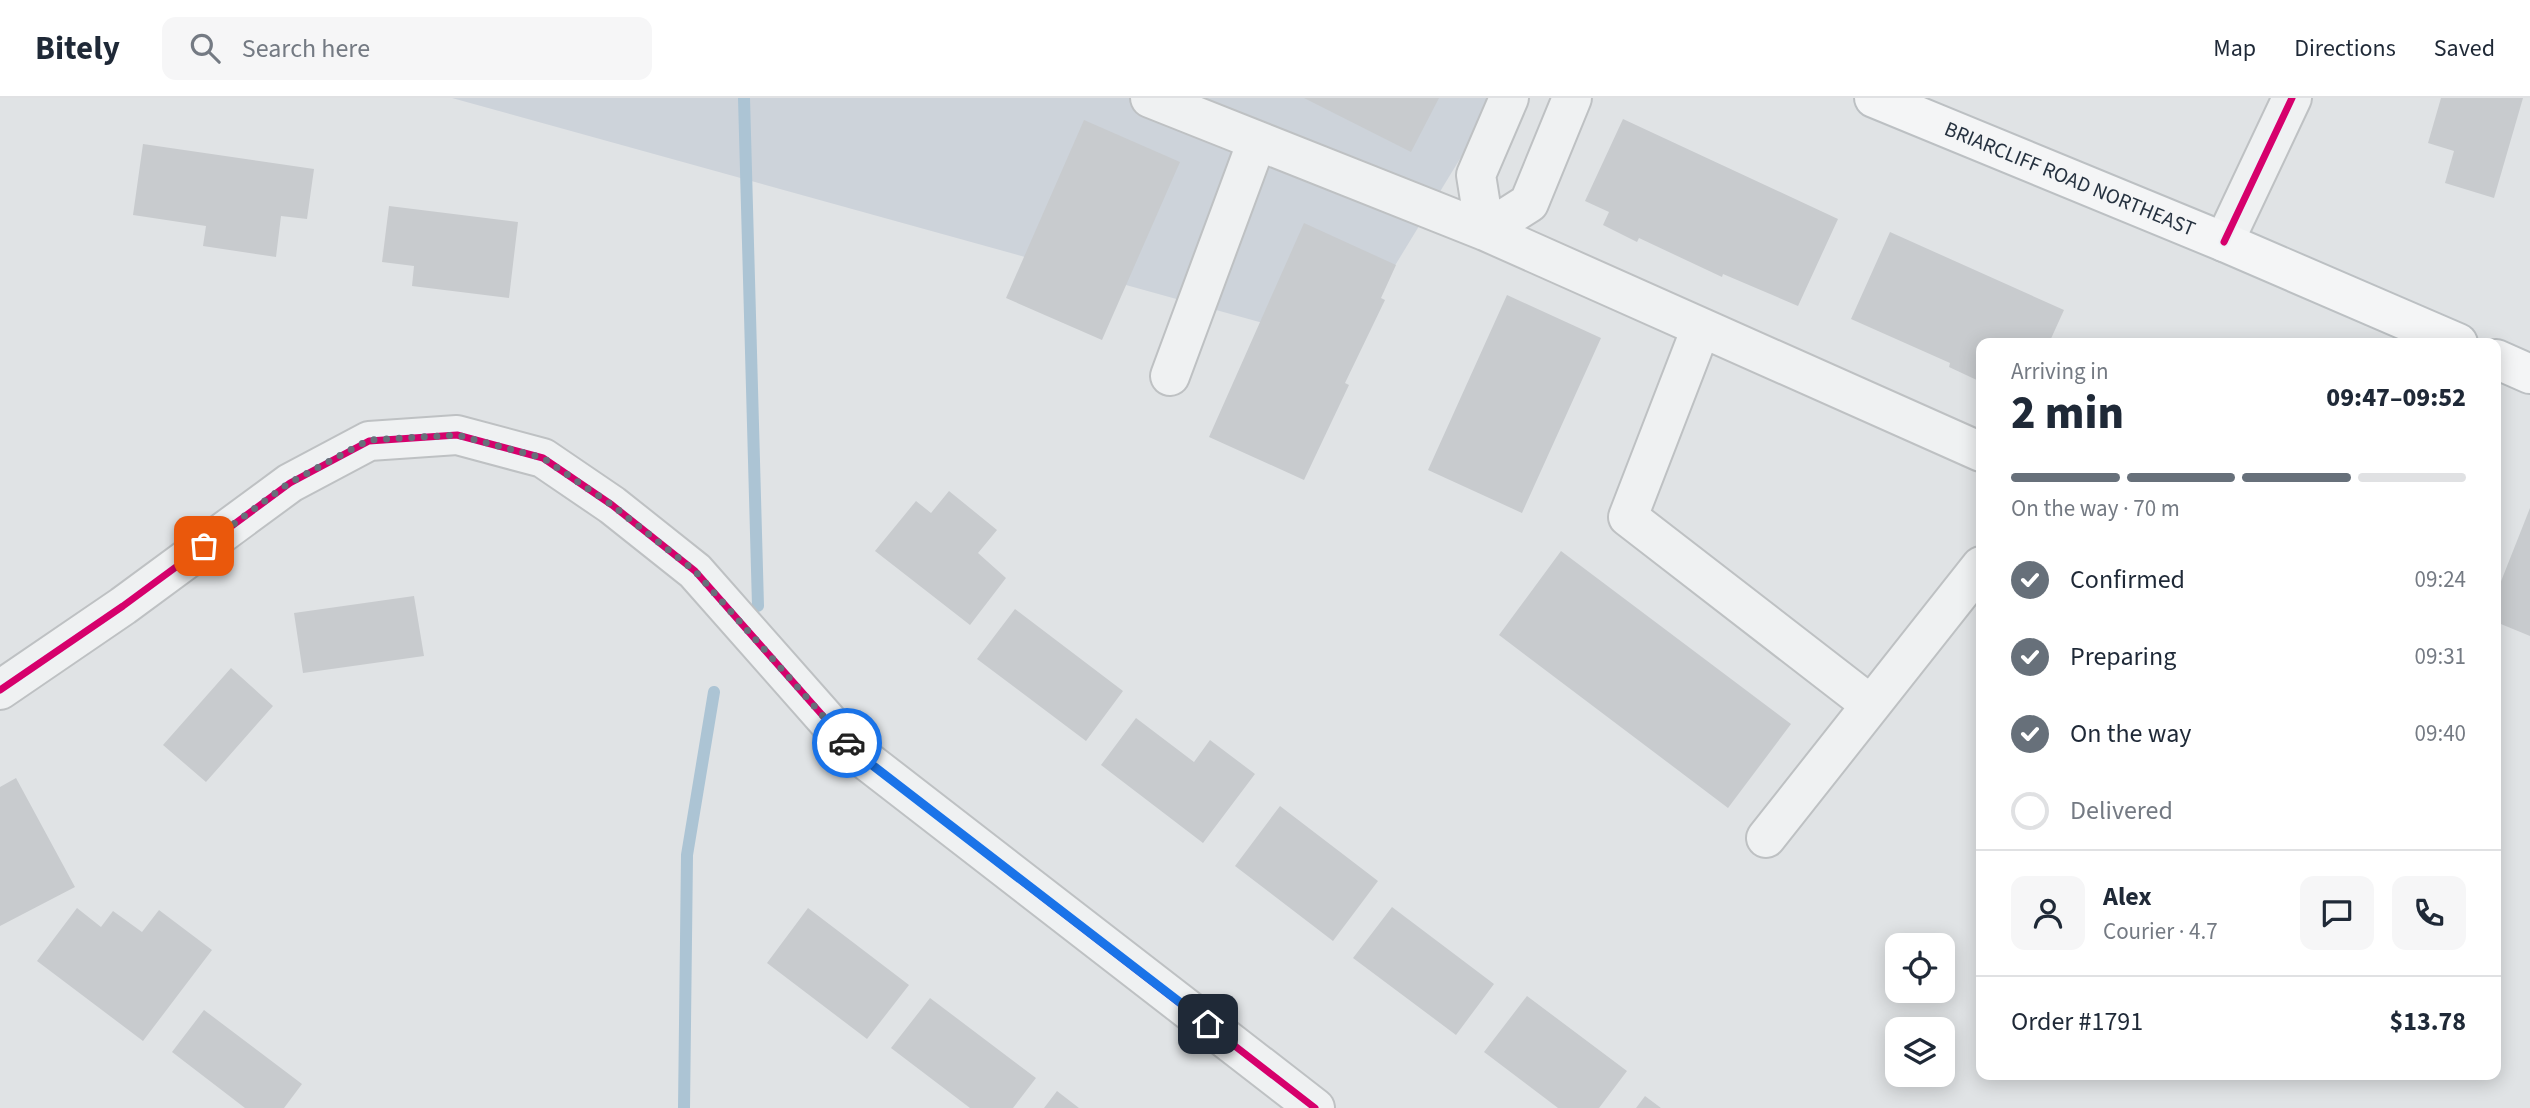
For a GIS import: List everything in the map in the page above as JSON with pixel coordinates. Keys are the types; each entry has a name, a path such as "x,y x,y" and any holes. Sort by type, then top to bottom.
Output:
{"main road":[{"name":"BRIARCLIFF ROAD NORTHEAST","path":"1874,98 2224,242 2446,338"},
{"path":"2501,361 2530,374"}],"street":[{"path":"1150,98 1485,231 1976,450"},
{"path":"2224,242 2292,98"},
{"path":"1507,102 1566,114 1529,203 1485,231 1476,175 1507,102"},
{"path":"1170,376 1257,141"},
{"path":"1701,328 1628,517 1871,705"},
{"path":"0,690 123,606 289,483 369,440 457,435 543,458 612,505 695,571 854,751 1315,1108"},
{"path":"1766,838 1976,572"}],"shaded area":[{"path":"452,98 1494,98 1483,121 1346,346"}],"building":[{"path":"1304,98 1439,98 1411,152"},
{"path":"2441,98 2523,98 2494,198 2445,183 2454,151 2428,143"},
{"path":"1623,119 1838,219 1798,306 1723,274 1722,277 1639,238 1637,242 1603,225 1609,212 1585,201"},
{"path":"1084,120 1180,162 1102,340 1006,298"},
{"path":"143,144 314,169 307,219 281,216 276,257 203,246 206,226 133,215"},
{"path":"389,206 518,222 509,298 412,286 414,266 382,262"},
{"path":"1304,223 1396,265 1381,298 1385,300 1345,383 1349,385 1304,480 1209,437"},
{"path":"1890,232 2064,310 2051,338 1976,338 1976,380 1949,367 1950,363 1851,319"},
{"path":"1507,295 1601,338 1522,513 1428,470"},
{"path":"949,491 997,530 978,553 1006,578 970,625 875,551 916,501 931,513"},
{"path":"2530,508 2530,636 2501,624 2501,581"},
{"path":"1561,551 1791,724 1728,808 1499,635"},
{"path":"414,596 424,656 303,673 294,613"},
{"path":"1015,609 1123,691 1086,741 977,659"},
{"path":"231,668 273,706 206,782 163,745"},
{"path":"1136,718 1194,762 1210,740 1255,774 1203,843 1101,765"},
{"path":"16,778 75,887 0,926 0,787"},
{"path":"1280,806 1378,881 1333,941 1235,866"},
{"path":"1392,907 1494,984 1456,1035 1353,958"},
{"path":"77,908 101,927 113,911 142,932 159,910 212,950 143,1041 37,961"},
{"path":"808,908 909,985 867,1039 767,963"},
{"path":"1527,996 1627,1071 1599,1108 1558,1108 1484,1052"},
{"path":"930,998 1036,1078 1013,1108 970,1108 891,1048"},
{"path":"204,1010 302,1084 284,1108 245,1108 172,1052"},
{"path":"1057,1091 1079,1108 1044,1108"},
{"path":"1645,1096 1661,1108 1636,1108"}],"waterway":[{"path":"744,98 758,606"},
{"path":"684,1108 687,855 714,692"}],"cycle path":[{"path":"2224,242 2292,98"},
{"path":"0,690 123,606 290,483 369,441 457,435 543,458 612,505 695,571 854,751 1315,1108"}],"way so far":[{"path":"204,546 289,483 369,440 457,435 543,458 612,505 695,571 847,743"}],"route":[{"path":"847,743 1208,1024"}]}
